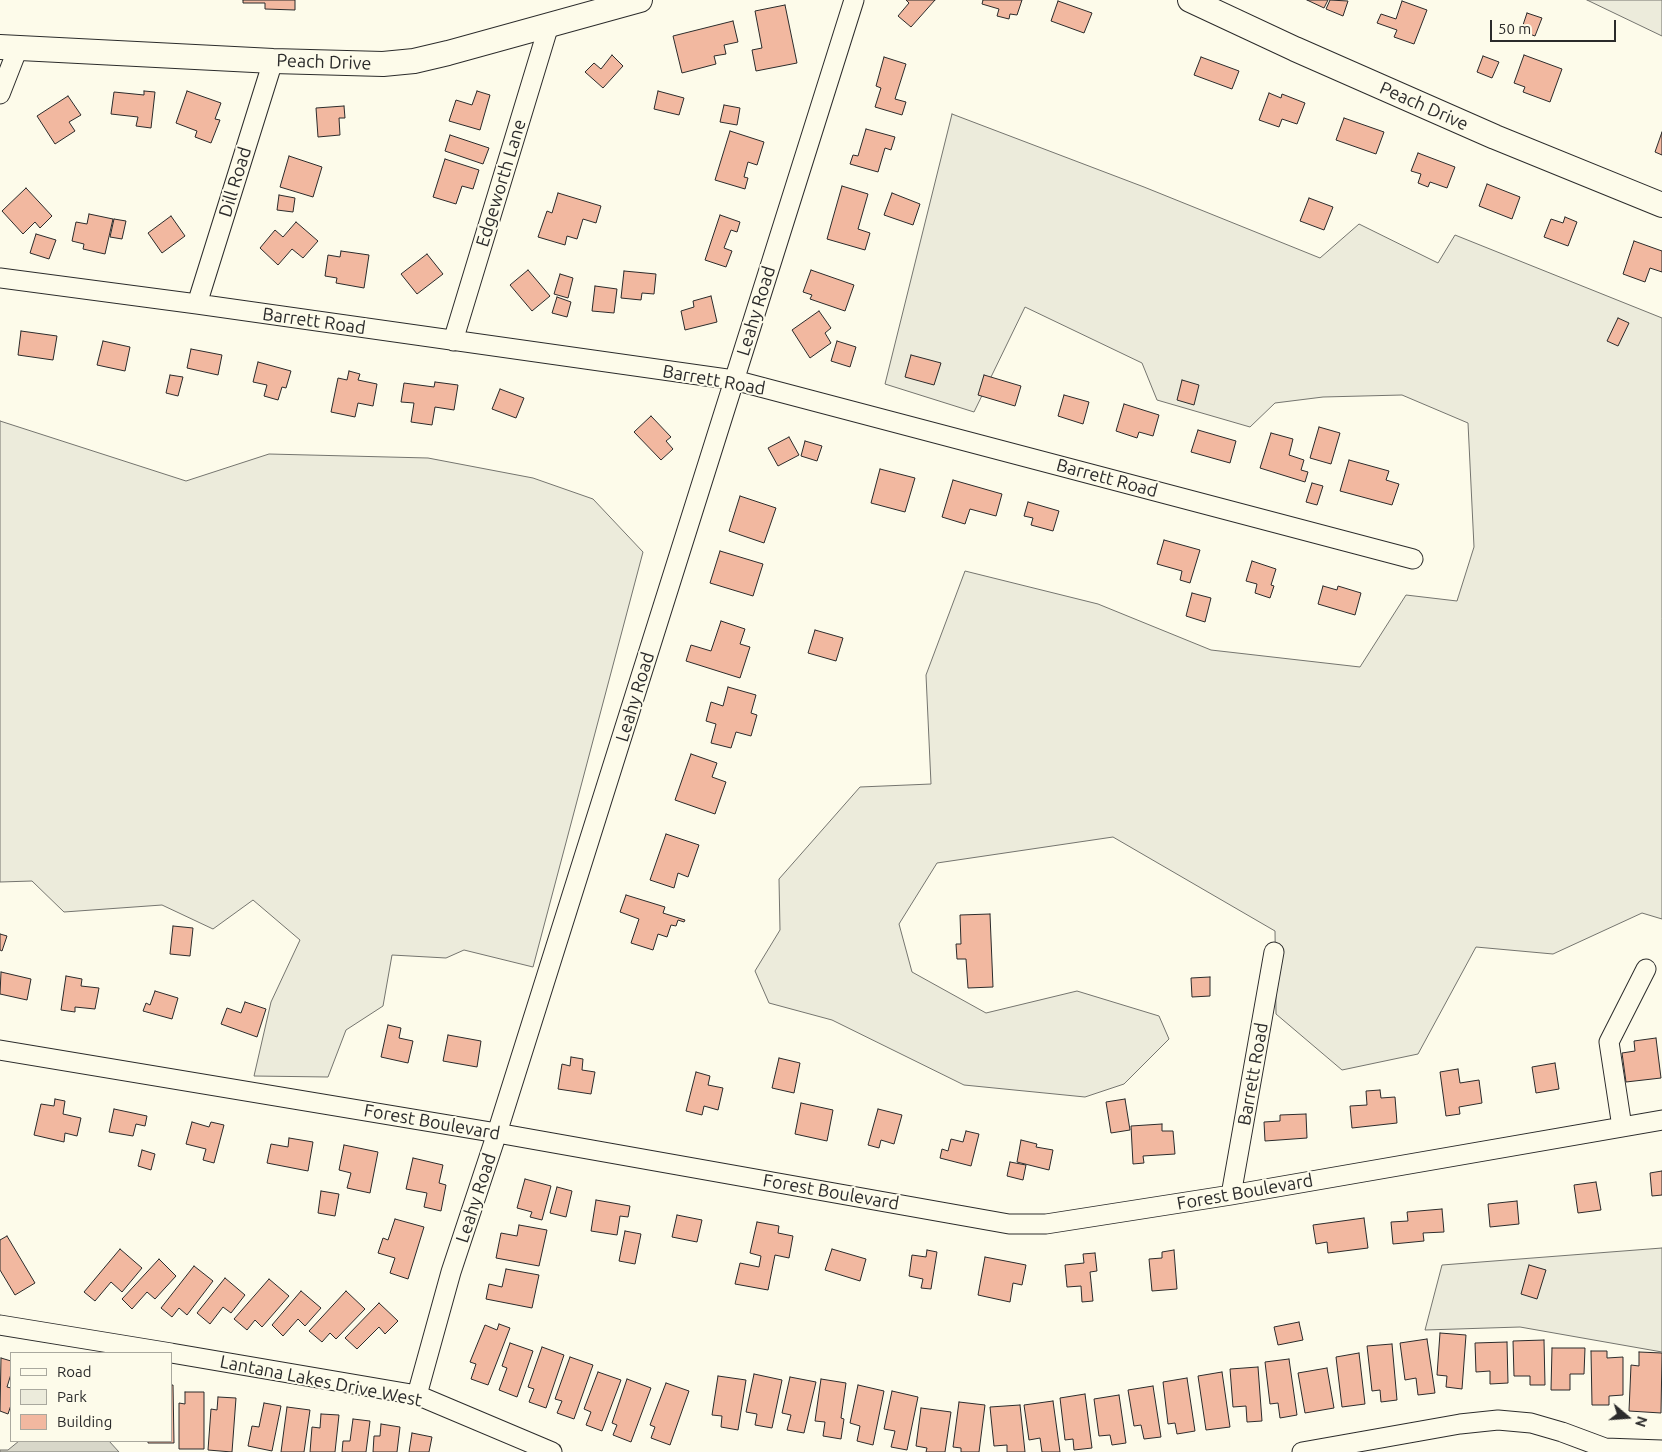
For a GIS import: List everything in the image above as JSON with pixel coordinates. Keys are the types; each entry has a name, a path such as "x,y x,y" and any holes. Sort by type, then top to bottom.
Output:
{"main road":[{"name":"Peach Drive","path":"9,48 273,61 398,63 448,53 640,0"},
{"name":"Peach Drive","path":"1190,0 1295,49 1495,137 1662,205"}],"street":[{"name":"Leahy Road","path":"417,1395 451,1272 498,1133 854,0"},
{"name":"Edgeworth Lane","path":"454,341 549,25"},
{"path":"0,94 9,48"},
{"name":"Dill Road","path":"197,304 273,61"},
{"name":"Barrett Road","path":"0,278 734,380 1413,559"},
{"name":"Barrett Road","path":"1231,1195 1274,952"},
{"path":"1622,1127 1609,1042 1646,969"},
{"name":"Forest Boulevard","path":"0,1050 498,1133 1009,1224 1046,1224 1231,1195 1662,1120"},
{"name":"Lantana Lakes Drive West","path":"0,1325 165,1352"},
{"name":"Lantana Lakes Drive West","path":"172,1353 417,1395 552,1452"},
{"path":"1302,1452 1460,1424 1498,1420 1531,1423 1605,1448 1662,1450"}],"green space":[{"path":"1587,0 1662,0 1662,36"},
{"path":"952,114 1144,187 1320,258 1359,224 1438,263 1455,235 1662,318 1662,919 1642,913 1553,954 1476,947 1418,1054 1342,1070 1276,1014 1275,931 1113,837 937,863 899,924 912,972 986,1013 1077,991 1159,1016 1169,1039 1124,1084 1085,1097 964,1085 832,1020 769,1003 755,971 780,930 779,879 860,787 931,784 926,675 965,571 1098,604 1211,650 1360,667 1406,595 1457,601 1474,547 1468,423 1402,395 1323,397 1275,403 1250,427 1157,400 1142,363 1025,307 974,412 885,384"},
{"path":"0,421 186,481 269,454 428,458 533,478 593,499 643,552 533,967 464,950 446,958 392,955 383,1006 346,1030 328,1077 254,1076 271,1002 300,940 253,900 213,929 162,905 64,912 32,881 0,882"},
{"path":"1662,1248 1662,1352 1520,1327 1425,1330 1442,1265"}],"shaded area":[{"path":"18,1442 110,1442 119,1452 0,1452 0,1450 8,1450"}],"building":[{"path":"243,0 295,0 295,10 265,9 265,3 243,3"},
{"path":"906,0 935,0 911,27 898,16 909,3"},
{"path":"983,0 1022,0 1017,15 1010,14 1009,19 997,16 999,9 982,4"},
{"path":"1307,0 1328,0 1324,8"},
{"path":"1330,0 1348,1 1343,16 1326,9"},
{"path":"1058,1 1092,13 1084,33 1051,21"},
{"path":"1402,1 1427,10 1414,44 1394,37 1397,30 1377,23 1381,14 1396,19"},
{"path":"785,5 797,63 756,71 752,50 762,48 755,11"},
{"path":"1527,13 1542,18 1535,36 1521,31"},
{"path":"733,21 738,42 724,45 726,54 714,56 716,64 682,73 673,36"},
{"path":"612,55 623,66 603,88 585,72 594,63 601,69"},
{"path":"1524,55 1562,69 1550,102 1523,92 1525,87 1514,83"},
{"path":"1483,56 1499,62 1492,78 1477,72"},
{"path":"884,57 906,64 895,99 906,102 902,115 875,107 881,88 876,86"},
{"path":"1201,57 1239,71 1232,89 1194,75"},
{"path":"144,91 155,92 151,128 136,126 138,117 111,114 114,92 144,95"},
{"path":"187,91 221,103 215,119 220,120 211,143 195,137 197,131 176,123"},
{"path":"477,91 490,95 480,130 449,121 456,100 472,105"},
{"path":"658,91 684,98 679,115 654,109"},
{"path":"1269,93 1281,98 1282,94 1305,103 1297,124 1282,119 1279,127 1259,120"},
{"path":"68,96 81,115 69,122 75,131 55,144 37,116"},
{"path":"724,105 740,108 737,125 720,122"},
{"path":"344,106 345,118 339,118 340,135 318,137 316,108"},
{"path":"1344,118 1384,132 1376,154 1336,140"},
{"path":"866,129 895,137 891,150 885,148 878,172 850,164 853,155 858,156"},
{"path":"730,131 764,142 757,165 748,162 744,177 748,178 745,189 715,180"},
{"path":"1662,132 1662,155 1655,152"},
{"path":"450,135 489,148 483,164 445,151"},
{"path":"1418,153 1455,167 1447,188 1430,182 1428,187 1418,183 1421,174 1411,171"},
{"path":"289,156 322,167 313,197 280,187"},
{"path":"445,159 479,170 473,189 462,186 456,204 433,197"},
{"path":"1487,184 1520,197 1512,219 1479,206"},
{"path":"842,186 868,194 858,229 870,233 865,250 827,239"},
{"path":"26,188 52,216 40,228 35,222 23,234 2,211"},
{"path":"558,193 601,206 596,223 583,219 577,239 567,236 565,245 538,237 547,211 552,213"},
{"path":"892,193 920,204 913,225 884,215"},
{"path":"279,195 295,198 293,212 277,210"},
{"path":"1309,198 1333,207 1324,230 1300,221"},
{"path":"89,214 113,219 105,254 83,249 84,244 72,241 76,222 87,224"},
{"path":"720,215 740,222 737,232 731,230 724,248 732,251 726,267 705,260"},
{"path":"171,216 185,236 162,253 148,233"},
{"path":"1565,217 1577,222 1568,246 1544,237 1551,219 1563,223"},
{"path":"114,219 126,221 122,239 110,237"},
{"path":"296,222 318,241 303,258 292,249 278,265 260,248 275,230 283,237"},
{"path":"36,234 56,240 49,259 30,253"},
{"path":"1634,241 1662,251 1662,272 1650,268 1645,282 1623,274"},
{"path":"341,251 369,255 364,288 336,283 337,278 325,276 328,255 340,257"},
{"path":"427,254 443,274 417,294 401,274"},
{"path":"528,270 550,296 532,311 510,285"},
{"path":"811,270 854,285 845,311 810,299 812,295 803,292"},
{"path":"624,271 656,274 654,294 642,293 641,300 621,298"},
{"path":"560,274 573,278 568,298 554,294"},
{"path":"595,286 617,289 614,313 592,311"},
{"path":"711,296 717,322 685,330 681,311 694,307 693,301"},
{"path":"557,297 571,302 567,317 552,313"},
{"path":"819,311 831,328 825,333 831,343 810,358 792,330"},
{"path":"1618,318 1629,323 1618,346 1607,341"},
{"path":"21,331 57,336 53,360 18,355"},
{"path":"103,341 130,347 125,371 97,365"},
{"path":"837,341 856,347 850,367 831,361"},
{"path":"191,349 222,355 218,375 187,368"},
{"path":"911,355 941,363 934,385 905,377"},
{"path":"258,362 291,371 286,388 282,387 278,400 264,396 267,385 253,382"},
{"path":"349,371 360,374 358,380 377,384 373,406 358,403 355,417 331,412 338,378 347,380"},
{"path":"170,375 183,377 178,396 166,393"},
{"path":"984,375 1021,386 1015,406 978,395"},
{"path":"1182,380 1199,385 1194,405 1177,400"},
{"path":"435,382 458,385 454,410 435,407 432,425 411,422 414,403 401,402 404,383 434,387"},
{"path":"500,389 524,398 516,418 492,409"},
{"path":"1064,395 1089,402 1083,424 1058,416"},
{"path":"1124,404 1159,415 1153,436 1139,432 1137,438 1116,431"},
{"path":"651,416 671,437 666,441 673,449 661,460 634,432"},
{"path":"1319,427 1340,433 1331,464 1310,458"},
{"path":"1198,430 1236,441 1230,463 1191,452"},
{"path":"1271,433 1293,439 1289,455 1304,460 1301,470 1308,472 1305,482 1260,468"},
{"path":"789,437 799,455 778,466 768,448"},
{"path":"805,441 822,446 817,461 801,456"},
{"path":"1349,460 1389,471 1386,480 1399,484 1392,505 1340,491"},
{"path":"880,469 915,478 905,512 871,503"},
{"path":"953,480 1002,494 996,516 970,509 965,524 942,517"},
{"path":"1312,483 1323,486 1317,505 1306,502"},
{"path":"740,496 776,508 764,543 729,531"},
{"path":"1028,502 1059,511 1053,531 1031,525 1033,518 1024,516"},
{"path":"1164,540 1200,550 1190,583 1180,580 1182,571 1157,564"},
{"path":"720,551 763,564 753,596 710,583"},
{"path":"1252,561 1276,569 1271,585 1274,586 1270,598 1255,593 1257,584 1246,581"},
{"path":"1323,586 1337,590 1338,586 1361,593 1355,615 1318,604"},
{"path":"1192,593 1211,598 1205,622 1186,616"},
{"path":"721,621 745,629 740,644 750,647 740,678 686,661 691,645 711,651"},
{"path":"815,630 843,638 836,661 808,653"},
{"path":"728,687 756,695 751,713 757,715 751,736 736,732 731,748 711,743 716,724 706,721 711,702 723,706"},
{"path":"691,754 717,763 712,777 726,782 715,814 675,800"},
{"path":"666,834 699,845 688,877 678,873 674,888 650,880"},
{"path":"626,895 665,907 663,913 685,920 684,922 678,920 676,926 671,925 667,937 658,934 653,950 631,943 639,919 620,912"},
{"path":"990,914 993,987 968,988 966,959 957,959 956,944 961,944 960,915"},
{"path":"173,926 193,928 190,956 170,954"},
{"path":"0,934 7,936 2,951 0,950"},
{"path":"1,972 31,979 27,1000 0,994"},
{"path":"66,976 82,979 81,986 99,988 95,1009 75,1007 75,1012 61,1010"},
{"path":"1210,977 1210,996 1192,997 1191,978"},
{"path":"155,991 178,998 172,1019 143,1011 146,1003 150,1005"},
{"path":"245,1002 266,1009 257,1037 221,1024 227,1008 241,1013"},
{"path":"388,1025 401,1028 399,1038 413,1041 408,1063 381,1057"},
{"path":"448,1035 481,1041 477,1067 443,1061"},
{"path":"1656,1038 1661,1078 1626,1082 1622,1053 1635,1051 1634,1041"},
{"path":"571,1057 583,1059 582,1070 595,1072 591,1094 558,1089 562,1064 570,1066"},
{"path":"779,1058 800,1063 794,1093 772,1088"},
{"path":"1555,1063 1559,1089 1536,1093 1532,1067"},
{"path":"1458,1069 1460,1083 1479,1080 1482,1103 1459,1107 1460,1114 1446,1116 1440,1072"},
{"path":"696,1072 710,1076 708,1085 723,1088 718,1110 704,1106 702,1115 686,1111"},
{"path":"1380,1090 1381,1098 1395,1097 1397,1123 1352,1128 1350,1106 1367,1105 1366,1091"},
{"path":"55,1099 65,1101 63,1114 81,1118 77,1136 65,1133 64,1142 34,1135 41,1104 54,1106"},
{"path":"1125,1099 1130,1130 1111,1133 1106,1102"},
{"path":"801,1103 833,1110 827,1141 795,1134"},
{"path":"114,1109 147,1116 145,1126 136,1124 133,1136 109,1132"},
{"path":"878,1109 902,1115 894,1144 881,1140 879,1148 868,1145"},
{"path":"1306,1114 1307,1138 1265,1141 1264,1122 1280,1121 1280,1115"},
{"path":"192,1122 209,1127 211,1122 224,1125 214,1163 203,1160 206,1149 186,1144"},
{"path":"1162,1124 1162,1131 1173,1131 1175,1154 1143,1156 1144,1163 1133,1164 1131,1126"},
{"path":"966,1131 979,1134 971,1166 940,1158 942,1149 948,1151 951,1139 963,1142"},
{"path":"289,1138 313,1142 308,1171 267,1163 271,1144 288,1147"},
{"path":"1021,1140 1037,1144 1036,1147 1053,1150 1049,1170 1017,1162"},
{"path":"344,1145 378,1152 370,1193 347,1188 351,1173 339,1170"},
{"path":"142,1150 155,1154 151,1170 138,1166"},
{"path":"413,1158 443,1165 439,1183 446,1185 441,1211 424,1207 427,1193 406,1189"},
{"path":"1010,1162 1026,1165 1023,1180 1007,1176"},
{"path":"1662,1171 1662,1195 1652,1196 1650,1173"},
{"path":"525,1179 551,1186 542,1220 530,1217 532,1212 517,1208"},
{"path":"1596,1182 1601,1210 1578,1213 1574,1185"},
{"path":"557,1187 572,1191 566,1217 550,1213"},
{"path":"321,1191 339,1194 335,1216 318,1213"},
{"path":"596,1200 630,1206 628,1217 620,1216 617,1235 591,1231"},
{"path":"1517,1201 1519,1224 1490,1227 1488,1204"},
{"path":"1442,1209 1444,1232 1423,1233 1424,1241 1393,1244 1391,1222 1408,1221 1407,1212"},
{"path":"677,1215 702,1220 697,1242 672,1237"},
{"path":"1364,1218 1368,1248 1328,1253 1327,1242 1316,1244 1313,1225"},
{"path":"395,1219 424,1227 408,1279 390,1273 395,1258 378,1253 383,1238 388,1240"},
{"path":"757,1222 779,1226 778,1233 793,1236 789,1258 775,1255 768,1290 735,1284 740,1263 759,1267 761,1256 750,1253"},
{"path":"519,1225 547,1230 539,1266 496,1258 501,1233 517,1236"},
{"path":"625,1231 641,1234 635,1264 619,1261"},
{"path":"7,1236 35,1283 15,1295 0,1270 0,1240"},
{"path":"120,1249 142,1268 122,1292 111,1282 95,1301 84,1292"},
{"path":"832,1249 866,1259 860,1281 825,1270"},
{"path":"927,1250 937,1252 931,1289 921,1288 923,1279 909,1276 912,1255 926,1257"},
{"path":"1174,1250 1177,1289 1152,1291 1149,1259 1162,1258 1162,1252"},
{"path":"1095,1253 1097,1271 1090,1272 1093,1301 1082,1302 1081,1286 1067,1287 1065,1265 1084,1263 1083,1254"},
{"path":"985,1257 1026,1265 1022,1285 1013,1283 1010,1302 978,1295"},
{"path":"159,1259 176,1276 155,1299 147,1292 132,1309 122,1299"},
{"path":"1529,1265 1546,1270 1537,1299 1521,1294"},
{"path":"194,1266 213,1281 187,1315 179,1308 172,1317 161,1308"},
{"path":"506,1269 539,1275 532,1308 486,1299 489,1284 502,1287"},
{"path":"225,1278 245,1295 231,1313 223,1307 210,1324 197,1313"},
{"path":"269,1279 289,1296 262,1327 255,1320 247,1330 234,1319"},
{"path":"301,1291 321,1308 305,1326 298,1319 283,1336 272,1325"},
{"path":"346,1291 365,1309 336,1339 330,1333 322,1342 309,1331"},
{"path":"379,1303 398,1321 385,1334 379,1327 357,1349 345,1338"},
{"path":"1299,1322 1303,1340 1278,1345 1274,1327"},
{"path":"499,1324 510,1328 488,1385 471,1379 476,1364 470,1362 485,1325 497,1330"},
{"path":"1440,1333 1466,1335 1462,1389 1446,1387 1447,1376 1437,1375"},
{"path":"1427,1339 1435,1393 1418,1395 1416,1378 1405,1380 1400,1343"},
{"path":"1544,1340 1545,1385 1530,1385 1530,1376 1514,1376 1513,1341"},
{"path":"1507,1342 1508,1383 1490,1384 1490,1371 1476,1372 1475,1343"},
{"path":"510,1343 533,1351 517,1397 499,1390 507,1368 502,1366"},
{"path":"1392,1344 1397,1400 1381,1402 1380,1390 1372,1391 1367,1346"},
{"path":"542,1347 564,1355 546,1408 529,1402 534,1389 528,1387"},
{"path":"1552,1348 1585,1348 1584,1374 1570,1374 1570,1390 1551,1390"},
{"path":"1591,1351 1607,1351 1607,1358 1623,1357 1623,1395 1609,1396 1609,1405 1592,1405"},
{"path":"1639,1352 1662,1353 1661,1413 1629,1411 1631,1365 1639,1366"},
{"path":"1359,1353 1365,1404 1342,1407 1336,1357"},
{"path":"570,1357 593,1365 574,1419 557,1413 562,1401 555,1399"},
{"path":"1,1358 10,1361 10,1377 7,1387 10,1388 10,1408 8,1414 0,1411"},
{"path":"1289,1359 1297,1415 1280,1418 1278,1403 1270,1404 1265,1362"},
{"path":"1258,1367 1262,1421 1247,1422 1246,1406 1233,1407 1230,1369"},
{"path":"1327,1368 1334,1408 1305,1413 1298,1373"},
{"path":"598,1372 621,1380 602,1431 586,1425 591,1412 584,1409"},
{"path":"1222,1372 1230,1427 1206,1430 1198,1376"},
{"path":"754,1374 782,1380 772,1428 755,1425 757,1414 746,1412"},
{"path":"718,1376 746,1380 738,1430 721,1427 722,1416 712,1415"},
{"path":"790,1377 816,1382 804,1433 787,1430 791,1415 782,1413"},
{"path":"1187,1378 1195,1431 1177,1434 1175,1423 1168,1424 1163,1382"},
{"path":"627,1379 651,1388 631,1442 613,1435 617,1425 612,1423"},
{"path":"821,1379 846,1383 841,1418 844,1419 841,1439 823,1436 825,1422 815,1421"},
{"path":"666,1383 689,1391 670,1445 651,1438 655,1427 650,1425"},
{"path":"173,1385 174,1443 148,1443 172,1442"},
{"path":"858,1385 884,1391 873,1445 857,1441 860,1426 850,1423"},
{"path":"1153,1386 1161,1437 1144,1439 1141,1425 1134,1426 1128,1390"},
{"path":"892,1391 918,1397 907,1450 891,1447 895,1431 884,1429"},
{"path":"185,1392 204,1392 204,1449 179,1449 179,1403 185,1404"},
{"path":"1085,1394 1092,1448 1074,1450 1073,1439 1065,1440 1060,1398"},
{"path":"1119,1395 1126,1443 1112,1445 1110,1435 1099,1436 1094,1399"},
{"path":"218,1397 236,1398 232,1452 208,1450 211,1409 217,1410"},
{"path":"1053,1401 1060,1452 1042,1452 1040,1438 1029,1440 1024,1405"},
{"path":"959,1402 985,1405 979,1452 961,1452 961,1448 953,1447"},
{"path":"264,1403 281,1406 272,1451 248,1446 252,1426 259,1427"},
{"path":"1020,1405 1025,1452 1007,1452 1007,1445 994,1446 990,1407"},
{"path":"287,1407 310,1410 304,1452 281,1452"},
{"path":"921,1408 951,1412 945,1452 926,1452 927,1448 916,1446"},
{"path":"321,1414 339,1415 335,1452 310,1452 312,1427 320,1428"},
{"path":"353,1419 370,1421 366,1452 342,1452 343,1441 350,1441"},
{"path":"381,1424 400,1427 397,1452 373,1452 374,1436 380,1436"},
{"path":"412,1433 432,1437 429,1452 409,1452"}]}
